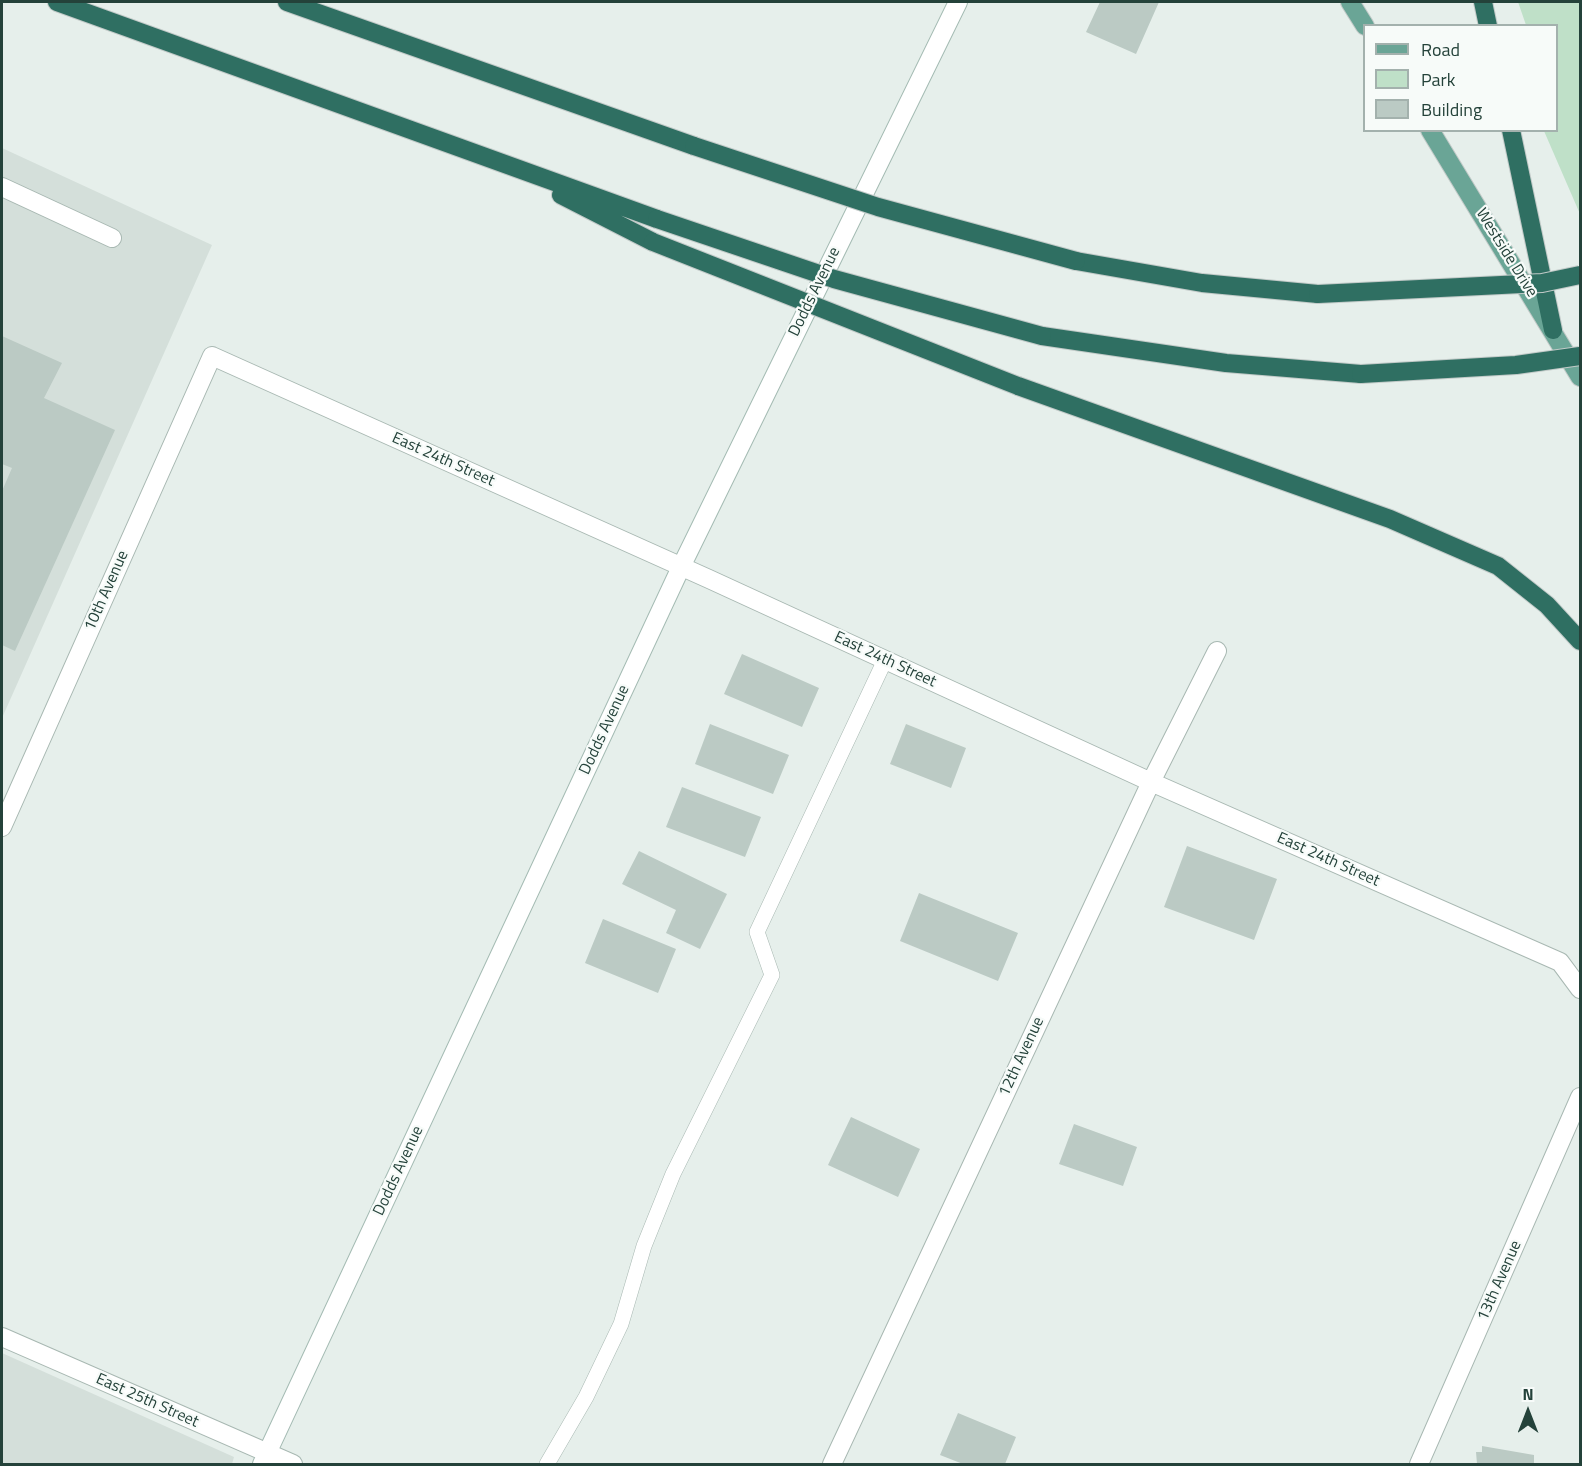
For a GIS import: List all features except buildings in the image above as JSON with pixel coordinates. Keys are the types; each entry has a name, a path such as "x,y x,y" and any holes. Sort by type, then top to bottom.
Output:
{"highway":[{"path":"57,2 657,219 834,279 1042,336 1226,363 1361,374 1516,364 1581,356"},
{"path":"287,2 694,146 878,207 1076,261 1202,283 1318,294 1542,283 1581,276"},
{"path":"1483,2 1488,24"},
{"path":"1510,132 1553,330"},
{"path":"490,159 653,242 1018,386 1390,519 1498,566 1547,605 1581,641"}],"main road":[{"path":"1350,2 1364,24"},
{"name":"Westside Drive","path":"1431,132 1581,377"}],"street":[{"name":"Dodds Avenue","path":"265,1458 681,567 958,2"},
{"path":"2,187 112,238"},
{"name":"East 24th Street","path":"212,356 1151,782 1560,962 1581,989"},
{"name":"10th Avenue","path":"2,827 212,356"},
{"name":"12th Avenue","path":"832,1464 1151,782 1217,651"},
{"name":"13th Avenue","path":"1419,1464 1581,1097"},
{"name":"East 25th Street","path":"2,1337 265,1458 293,1464"}],"lane":[{"path":"547,1464 586,1397 621,1324 644,1246 673,1174 772,975 757,932 885,660"}],"shaded area":[{"path":"2,148 212,245 2,718"},
{"path":"2,1353 234,1457 232,1464 2,1464"}],"green space":[{"path":"1518,2 1580,2 1580,214 1544,132 1558,132 1558,24 1526,24"}]}
